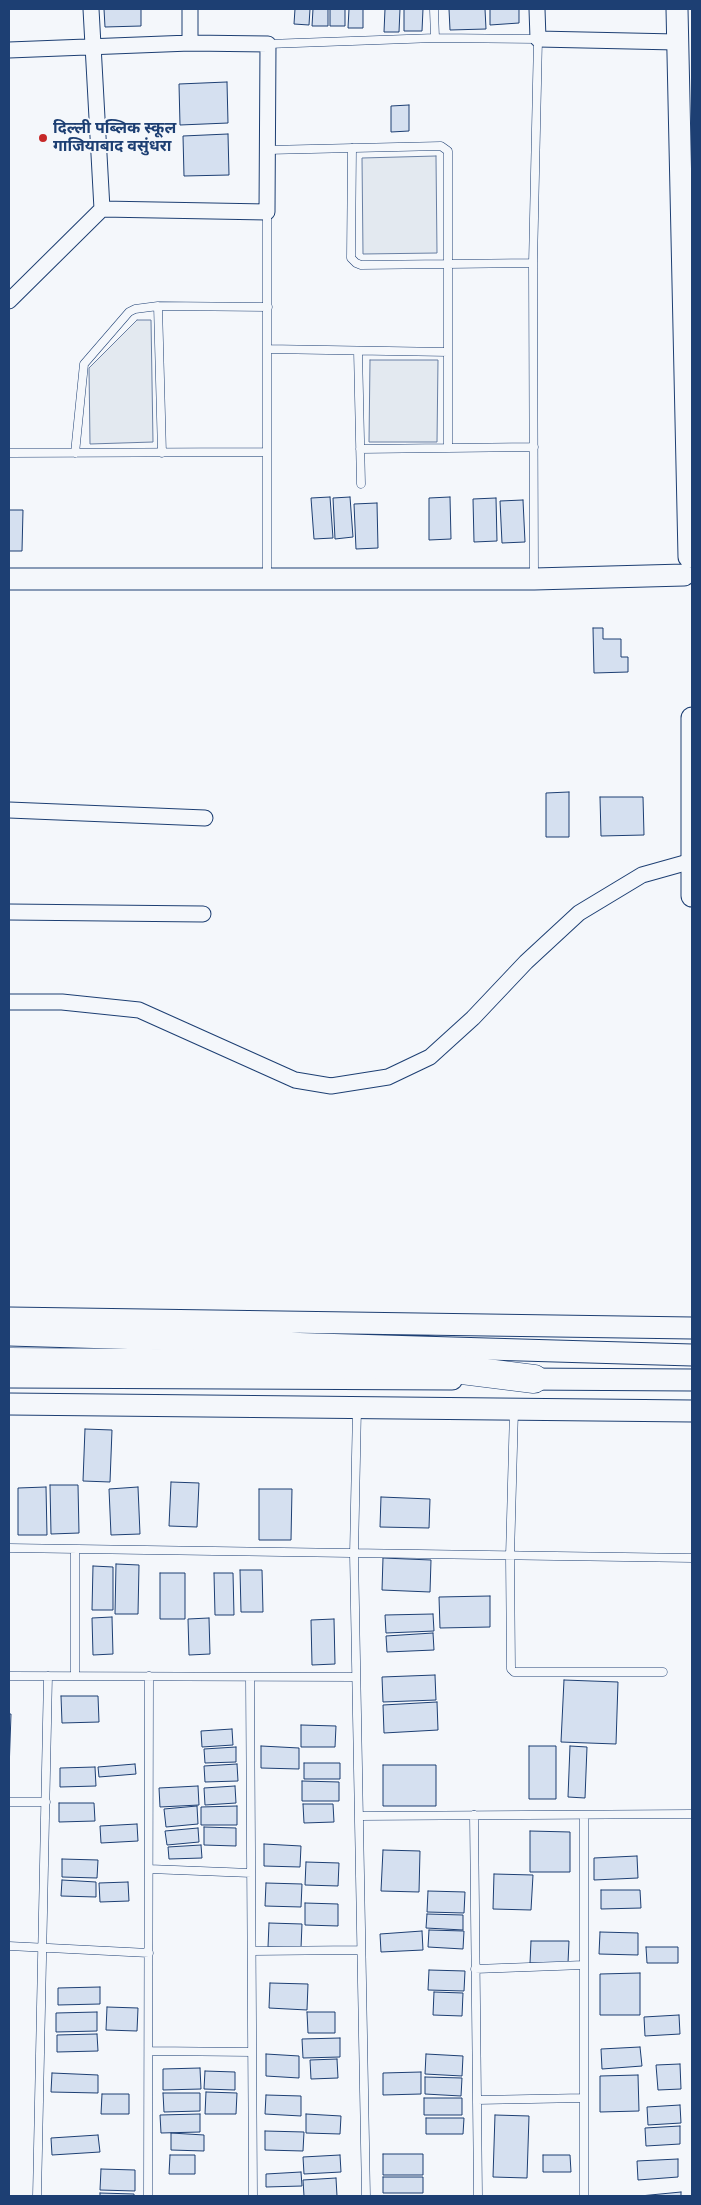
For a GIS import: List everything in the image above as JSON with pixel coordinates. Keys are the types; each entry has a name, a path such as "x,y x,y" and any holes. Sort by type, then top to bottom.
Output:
{"highway":[{"path":"9,1362 422,1365 534,1379"}],"street":[{"path":"91,9 102,209"},
{"path":"190,9 190,44"},
{"path":"537,9 538,39 676,42"},
{"path":"9,579 534,579 689,570 676,42 677,9"},
{"path":"9,50 190,44 268,44 267,212 102,209 9,301"},
{"path":"692,718 692,896"},
{"path":"9,810 206,818"},
{"path":"9,1002 62,1002 139,1010 295,1080 330,1086 388,1077 430,1057 473,1018 526,962 579,913 642,875 692,860"},
{"path":"9,912 203,914"},
{"path":"9,1318 692,1328"},
{"path":"9,1335 692,1355"},
{"path":"9,1378 692,1380"},
{"path":"9,1404 692,1411"}],"lane":[{"path":"434,9 434,38"},
{"path":"268,44 434,38 538,39 533,263 534,579"},
{"path":"267,150 441,146 447,149 448,448"},
{"path":"352,148 353,261 361,265 533,263"},
{"path":"267,212 267,579"},
{"path":"75,453 83,367 86,360 129,312 135,309 158,306 268,307"},
{"path":"158,306 162,452"},
{"path":"267,350 448,352"},
{"path":"358,351 361,484"},
{"path":"360,449 534,447"},
{"path":"9,453 267,452"},
{"path":"357,1408 354,1554 366,2196"},
{"path":"514,1409 510,1556 512,1671 663,1672"},
{"path":"9,1548 692,1558"},
{"path":"75,1676 76,1549"},
{"path":"9,1676 356,1677"},
{"path":"37,2196 48,1676"},
{"path":"148,2196 149,1676"},
{"path":"250,1677 253,2196"},
{"path":"9,1802 46,1802"},
{"path":"359,1816 692,1814"},
{"path":"474,1815 478,2196"},
{"path":"584,1815 584,2196"},
{"path":"149,1869 251,1873"},
{"path":"9,1946 149,1953"},
{"path":"252,1951 361,1950"},
{"path":"475,1969 584,1965"},
{"path":"149,2051 252,2052"},
{"path":"477,2100 584,2098"}],"shaded area":[{"path":"436,156 437,253 363,254 362,158"},
{"path":"137,320 151,320 153,442 90,444 89,368"},
{"path":"370,360 438,360 437,442 369,442"}],"building":[{"path":"104,9 141,9 141,26 105,27"},
{"path":"295,9 310,9 309,25 294,24"},
{"path":"313,9 328,9 328,26 312,26"},
{"path":"330,9 345,9 345,26 330,26"},
{"path":"349,9 363,9 363,28 348,28"},
{"path":"385,9 400,9 399,32 384,32"},
{"path":"404,9 423,9 422,31 404,31"},
{"path":"449,9 485,9 486,29 450,30"},
{"path":"490,9 519,9 519,23 490,25"},
{"path":"227,82 228,123 180,125 179,84"},
{"path":"409,105 409,131 391,132 391,106"},
{"path":"228,134 229,175 184,176 183,136"},
{"path":"330,497 333,538 314,539 311,498"},
{"path":"350,497 353,537 335,539 333,498"},
{"path":"450,497 451,539 429,540 429,498"},
{"path":"496,498 497,541 474,542 473,499"},
{"path":"523,500 525,542 502,543 500,501"},
{"path":"377,503 378,548 356,549 354,504"},
{"path":"9,510 23,510 22,551 9,551"},
{"path":"593,628 603,628 603,639 621,639 621,657 628,657 628,672 594,673"},
{"path":"569,792 569,837 546,837 546,793"},
{"path":"600,797 643,797 644,835 601,836"},
{"path":"85,1429 112,1430 110,1482 83,1481"},
{"path":"171,1482 199,1483 197,1527 169,1526"},
{"path":"50,1485 78,1485 79,1533 51,1534"},
{"path":"46,1487 47,1535 18,1535 18,1488"},
{"path":"138,1487 140,1534 111,1535 109,1489"},
{"path":"259,1489 292,1489 291,1540 259,1540"},
{"path":"381,1497 430,1499 429,1528 380,1527"},
{"path":"383,1558 431,1560 430,1592 382,1590"},
{"path":"116,1564 139,1565 138,1614 115,1614"},
{"path":"93,1566 113,1567 113,1610 92,1610"},
{"path":"240,1570 262,1570 263,1612 241,1612"},
{"path":"160,1573 185,1573 185,1619 160,1619"},
{"path":"214,1573 233,1573 234,1615 215,1615"},
{"path":"490,1596 490,1627 440,1628 439,1597"},
{"path":"433,1614 434,1631 386,1633 385,1615"},
{"path":"112,1617 113,1654 93,1655 92,1618"},
{"path":"209,1618 210,1654 189,1655 188,1619"},
{"path":"334,1619 335,1664 312,1665 311,1620"},
{"path":"433,1633 434,1650 387,1652 386,1636"},
{"path":"435,1675 436,1700 383,1702 382,1677"},
{"path":"564,1680 618,1682 616,1744 561,1742"},
{"path":"61,1696 98,1696 99,1722 62,1723"},
{"path":"437,1702 438,1730 384,1733 383,1705"},
{"path":"9,1714 11,1714 9,1771"},
{"path":"301,1725 336,1726 335,1747 301,1747"},
{"path":"232,1729 233,1745 202,1747 201,1731"},
{"path":"261,1746 299,1748 299,1769 261,1768"},
{"path":"529,1746 556,1746 556,1799 529,1799"},
{"path":"570,1746 587,1747 585,1798 568,1797"},
{"path":"236,1747 236,1762 205,1763 204,1749"},
{"path":"304,1763 340,1763 340,1779 304,1779"},
{"path":"135,1764 136,1774 99,1777 98,1767"},
{"path":"237,1764 238,1781 205,1782 204,1766"},
{"path":"383,1765 436,1765 436,1806 383,1806"},
{"path":"95,1767 96,1786 60,1787 60,1768"},
{"path":"302,1781 339,1782 339,1801 302,1801"},
{"path":"198,1786 199,1805 160,1807 159,1788"},
{"path":"235,1786 236,1803 205,1805 204,1788"},
{"path":"59,1803 94,1803 95,1821 59,1822"},
{"path":"303,1804 333,1804 334,1822 304,1823"},
{"path":"197,1806 198,1824 166,1827 164,1809"},
{"path":"237,1806 237,1825 201,1825 201,1807"},
{"path":"137,1824 138,1841 101,1843 100,1826"},
{"path":"204,1827 236,1828 236,1846 204,1845"},
{"path":"198,1828 199,1842 167,1845 165,1831"},
{"path":"530,1831 570,1832 570,1872 530,1872"},
{"path":"264,1844 301,1846 300,1867 264,1866"},
{"path":"201,1845 202,1858 169,1859 168,1847"},
{"path":"383,1850 420,1851 419,1892 381,1891"},
{"path":"637,1856 638,1878 594,1880 594,1858"},
{"path":"62,1859 98,1860 97,1878 62,1877"},
{"path":"306,1862 339,1863 338,1886 305,1885"},
{"path":"494,1874 533,1875 531,1910 493,1909"},
{"path":"62,1880 96,1882 96,1897 61,1896"},
{"path":"128,1882 129,1901 100,1902 99,1883"},
{"path":"266,1883 302,1884 301,1907 265,1906"},
{"path":"601,1890 640,1890 641,1908 601,1909"},
{"path":"428,1891 465,1892 464,1913 427,1912"},
{"path":"305,1903 338,1904 338,1926 305,1925"},
{"path":"427,1914 463,1915 463,1930 426,1928"},
{"path":"269,1923 302,1924 301,1948 268,1947"},
{"path":"429,1930 464,1931 463,1949 428,1947"},
{"path":"422,1931 423,1950 381,1952 380,1934"},
{"path":"600,1932 638,1933 638,1955 599,1954"},
{"path":"531,1941 569,1941 568,1963 530,1963"},
{"path":"646,1947 678,1947 678,1963 647,1963"},
{"path":"429,1970 465,1971 464,1991 428,1990"},
{"path":"640,1973 640,2015 600,2015 600,1974"},
{"path":"270,1983 308,1984 307,2010 269,2008"},
{"path":"100,1987 100,2004 58,2005 58,1988"},
{"path":"434,1992 463,1993 462,2016 433,2015"},
{"path":"107,2007 138,2008 137,2031 106,2030"},
{"path":"97,2012 97,2031 56,2032 56,2013"},
{"path":"307,2012 335,2012 335,2033 308,2033"},
{"path":"679,2015 680,2034 645,2036 644,2017"},
{"path":"97,2034 98,2051 57,2052 57,2035"},
{"path":"340,2038 340,2057 303,2058 302,2039"},
{"path":"640,2047 642,2066 602,2069 601,2049"},
{"path":"266,2054 299,2056 299,2078 266,2076"},
{"path":"426,2054 463,2056 462,2076 425,2074"},
{"path":"337,2059 338,2078 311,2079 310,2060"},
{"path":"680,2064 681,2089 658,2090 656,2065"},
{"path":"200,2068 201,2089 163,2090 163,2069"},
{"path":"205,2071 235,2072 235,2090 204,2089"},
{"path":"421,2072 421,2094 383,2095 383,2073"},
{"path":"52,2073 98,2075 98,2093 51,2092"},
{"path":"638,2075 639,2111 600,2112 600,2076"},
{"path":"425,2077 462,2078 461,2096 425,2094"},
{"path":"206,2092 237,2093 236,2114 205,2114"},
{"path":"163,2093 200,2093 200,2111 164,2112"},
{"path":"102,2094 129,2094 129,2114 101,2114"},
{"path":"266,2095 301,2096 301,2116 265,2114"},
{"path":"424,2098 462,2098 462,2115 424,2115"},
{"path":"680,2105 681,2123 648,2125 647,2107"},
{"path":"200,2114 200,2132 161,2133 160,2115"},
{"path":"306,2114 341,2116 340,2134 306,2133"},
{"path":"495,2115 529,2116 527,2178 493,2177"},
{"path":"426,2118 464,2118 463,2134 426,2134"},
{"path":"680,2126 680,2144 646,2146 645,2128"},
{"path":"265,2131 304,2132 303,2151 265,2150"},
{"path":"171,2133 204,2135 204,2151 171,2150"},
{"path":"98,2135 100,2152 52,2155 51,2138"},
{"path":"383,2154 423,2154 423,2175 383,2175"},
{"path":"170,2155 195,2155 195,2174 169,2174"},
{"path":"340,2155 341,2172 304,2174 303,2157"},
{"path":"543,2155 570,2155 571,2172 543,2172"},
{"path":"678,2159 678,2177 638,2180 637,2161"},
{"path":"101,2169 135,2170 135,2191 100,2190"},
{"path":"301,2172 302,2186 266,2187 266,2174"},
{"path":"383,2177 423,2177 423,2193 383,2193"},
{"path":"336,2178 337,2196 304,2196 303,2180"},
{"path":"681,2192 681,2196 640,2196"},
{"path":"100,2193 134,2194 134,2196 100,2196"}],"place":[{"name":"दिल्ली पब्लिक स्कूल गाजियाबाद वसुंधरा","path":"43,138"}]}
